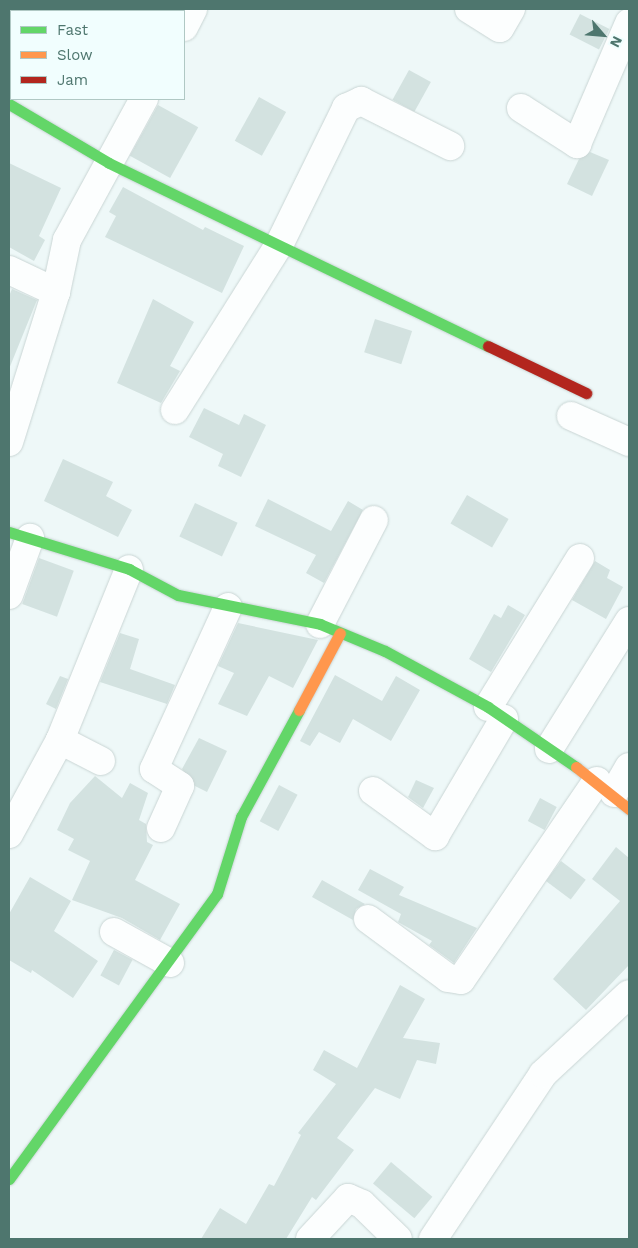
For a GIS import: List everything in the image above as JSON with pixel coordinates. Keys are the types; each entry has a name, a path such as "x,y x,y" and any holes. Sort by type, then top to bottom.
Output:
{"street":[{"path":"469,9 500,28 511,9"},
{"path":"521,108 577,144 629,23"},
{"path":"9,442 56,292 68,240 143,100"},
{"path":"175,410 279,245 346,108 361,101 450,146"},
{"path":"9,104 109,162 586,393"},
{"path":"9,270 56,292"},
{"path":"571,416 629,442"},
{"path":"9,1179 170,963 216,894 241,817 330,629 374,520"},
{"path":"9,595 20,535 129,569 178,595 330,629 386,651 496,713 613,794"},
{"path":"373,791 435,836 496,713 580,558"},
{"path":"9,834 60,740 129,569"},
{"path":"161,828 180,786 154,769 228,607"},
{"path":"549,748 629,621"},
{"path":"60,740 101,761"},
{"path":"368,919 448,978 461,980 613,794 629,767"},
{"path":"114,932 170,963"},
{"path":"433,1239 543,1074 629,994"},
{"path":"310,1239 348,1198 362,1204 398,1239"}],"building":[{"path":"580,14 609,29 599,49 570,34"},
{"path":"409,70 431,82 414,112 393,100"},
{"path":"259,97 286,112 262,156 235,141"},
{"path":"158,105 198,127 170,178 130,156"},
{"path":"590,152 609,160 592,196 567,184 579,159"},
{"path":"9,163 61,188 39,236 45,240 34,261 9,247"},
{"path":"123,187 203,230 205,227 244,246 222,293 105,237 116,216 109,212"},
{"path":"12,289 37,300 9,369 9,296"},
{"path":"153,299 194,322 170,366 180,371 161,403 117,383"},
{"path":"375,319 412,331 401,364 364,352"},
{"path":"204,408 239,425 244,414 266,425 241,477 218,466 223,454 189,437"},
{"path":"63,459 113,482 106,496 132,510 118,537 44,501"},
{"path":"467,495 509,519 492,548 451,524"},
{"path":"268,499 331,531 348,501 363,510 324,583 306,573 316,555 255,526"},
{"path":"195,503 238,523 222,556 179,537"},
{"path":"39,558 74,571 57,617 22,604"},
{"path":"595,561 610,570 607,578 623,587 606,619 572,600"},
{"path":"508,605 525,615 491,672 469,659 494,614 501,618"},
{"path":"238,623 318,640 293,688 269,676 247,716 218,704 234,673 218,666"},
{"path":"120,633 139,639 130,669 175,685 167,704 100,682"},
{"path":"335,675 382,701 396,676 420,690 391,741 353,719 340,743 319,732 310,746 300,741"},
{"path":"60,676 68,679 56,709 46,704"},
{"path":"199,738 227,751 207,792 195,786 182,769"},
{"path":"95,776 122,798 130,783 148,793 139,820 146,824 147,842 153,845 135,880 180,904 160,940 122,918 72,900 90,861 68,850 74,839 57,830 70,803"},
{"path":"416,780 434,788 423,808 408,797"},
{"path":"279,785 298,795 278,831 260,821"},
{"path":"540,798 557,807 545,830 528,821"},
{"path":"616,847 629,858 629,965 586,1010 553,979 620,901 592,879"},
{"path":"561,861 586,880 571,900 546,881"},
{"path":"370,869 404,887 399,895 477,928 454,963 429,945 432,941 398,922 401,914 358,890"},
{"path":"30,877 71,901 54,931 98,961 73,998 32,970 31,973 9,960 9,914"},
{"path":"322,880 365,904 356,909 353,920 312,897"},
{"path":"114,950 133,960 119,985 100,976"},
{"path":"400,985 425,999 403,1038 440,1043 436,1064 417,1060 400,1099 375,1088 337,1138 354,1150 316,1200 312,1197 286,1239 201,1239 220,1208 246,1224 269,1184 274,1186 301,1135 298,1133 336,1084 313,1070 324,1050 357,1068"},
{"path":"391,1162 432,1197 414,1218 373,1183"}],"traffic: fast":[{"path":"9,104 109,163 488,346"},
{"path":"9,532 129,569 178,595 320,624 385,651 488,707 576,767"},
{"path":"9,1179 217,894 241,817 299,710"}],"traffic: slow":[{"path":"299,710 340,633"},
{"path":"576,767 629,809"}],"traffic: jam":[{"path":"488,346 586,393"}]}
